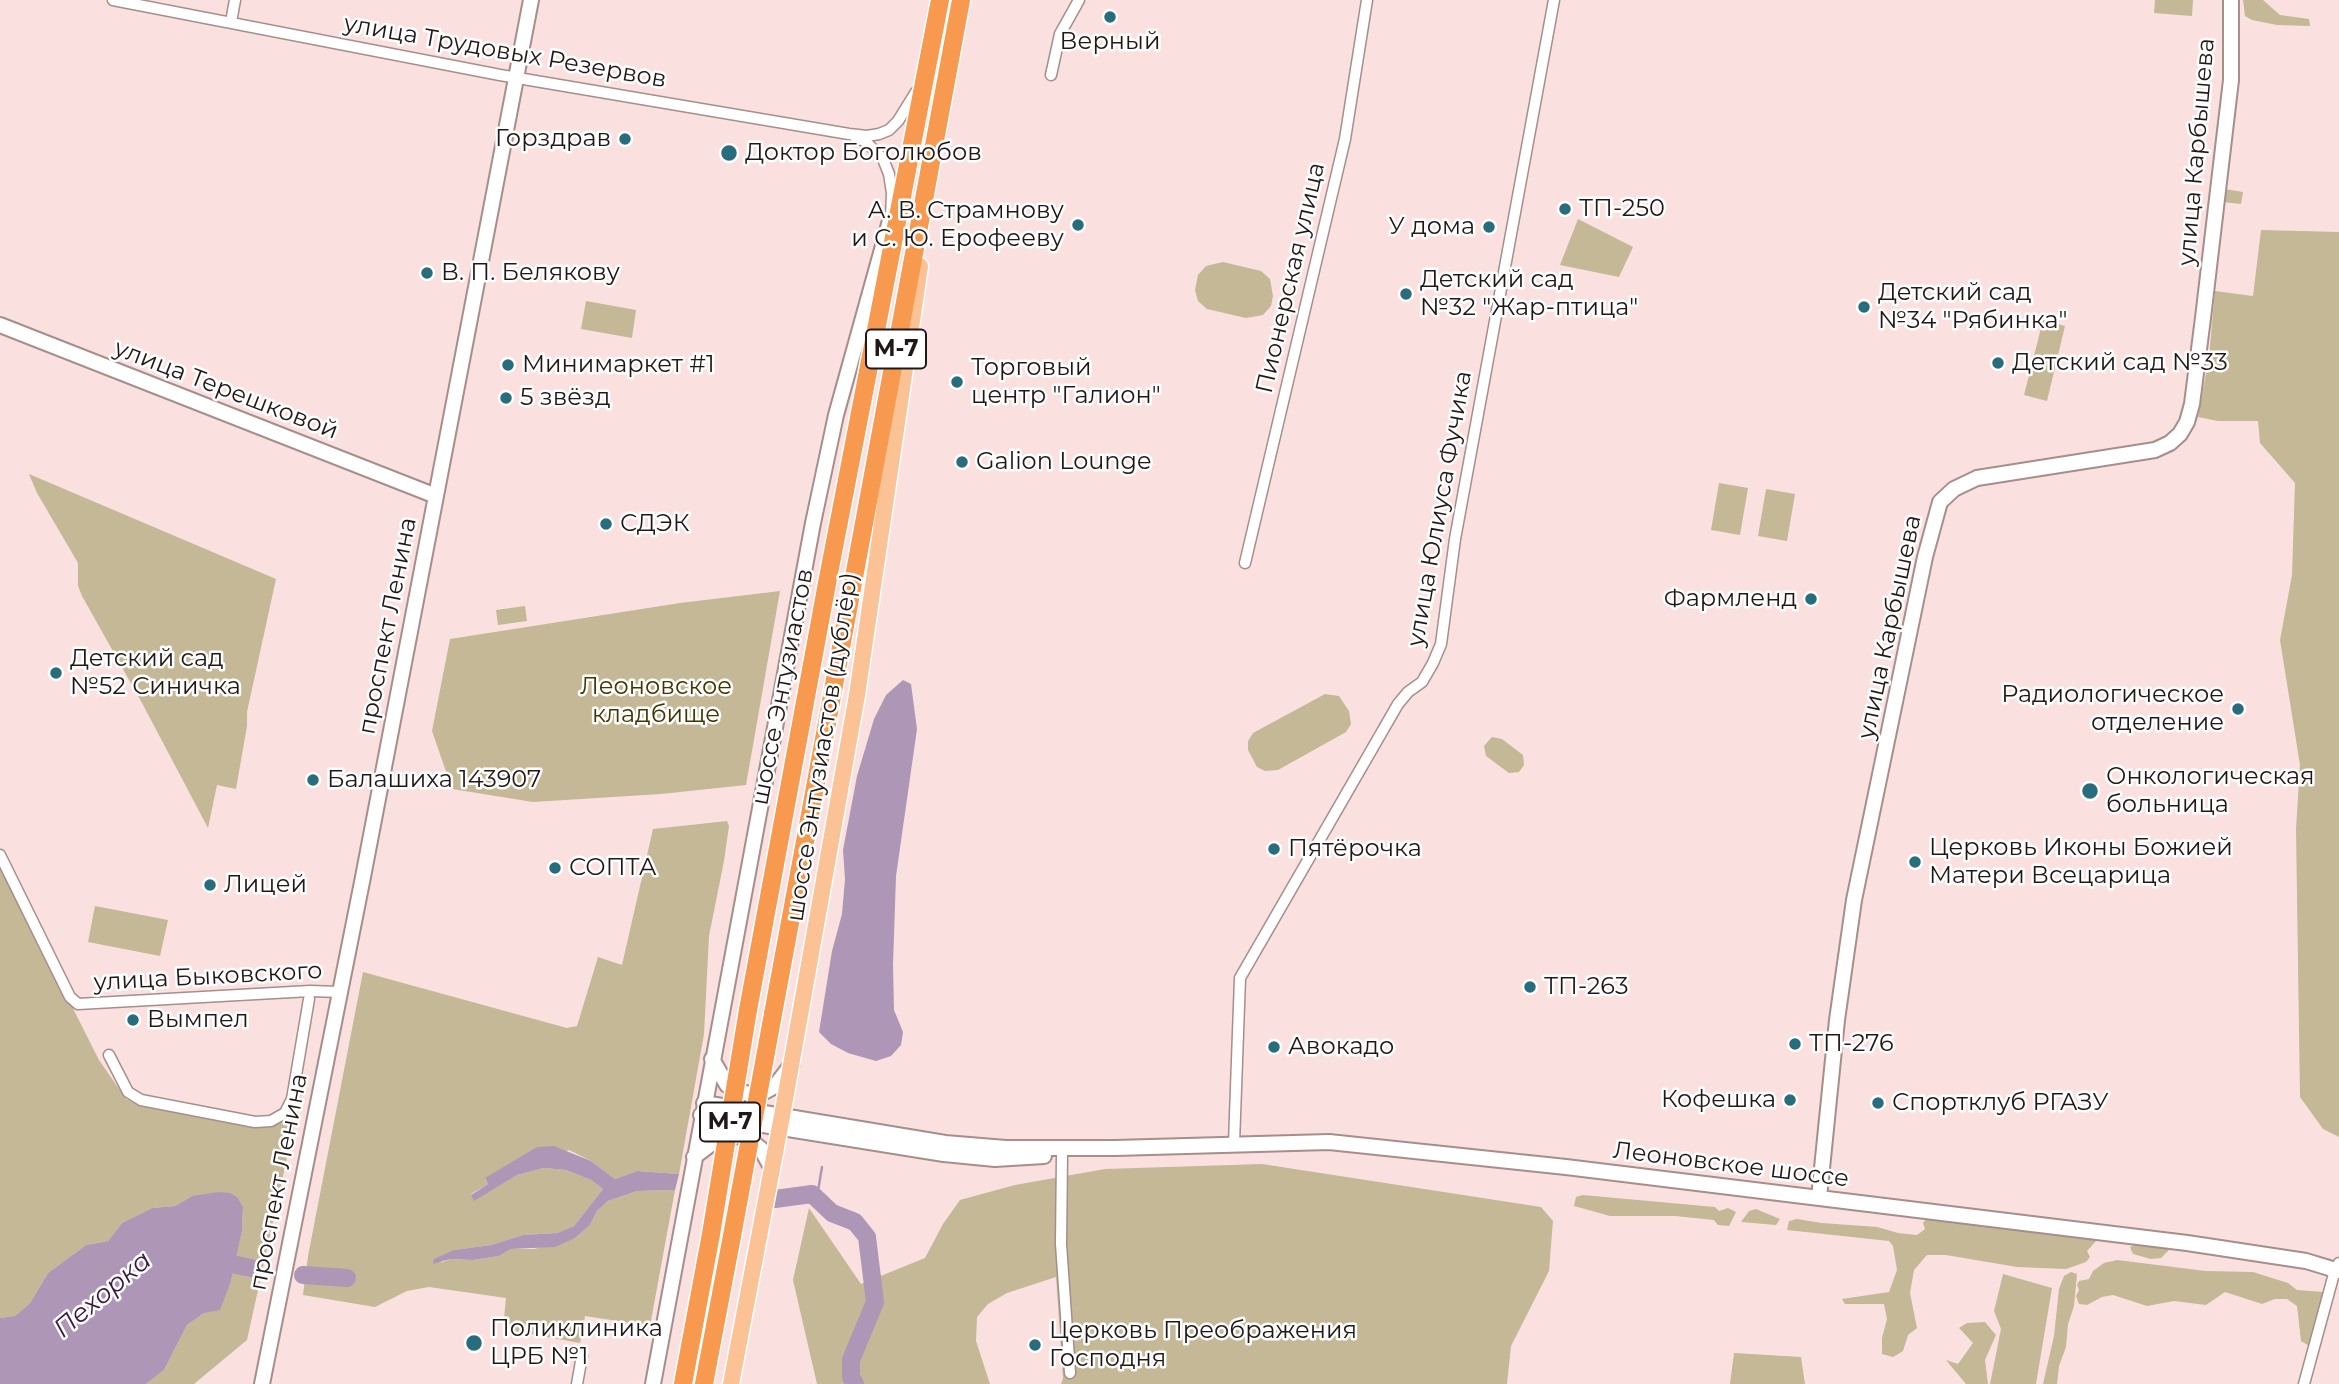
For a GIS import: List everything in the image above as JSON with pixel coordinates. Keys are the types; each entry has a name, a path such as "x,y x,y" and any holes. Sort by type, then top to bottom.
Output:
{"highway":[{"name":"шоссе Энтузиастов","path":"683,1384 748,1010 828,578 940,0"},
{"name":"шоссе Энтузиастов","path":"704,1384 961,0"}],"main road":[{"name":"проспект Ленина","path":"262,1384 531,0"},
{"name":"улица Карбышева","path":"1819,1198 1837,1020 1854,900 1925,557 1940,502 1954,489 1977,478 2155,450 2170,443 2180,434 2187,422 2192,404 2231,80 2231,0"},
{"name":"шоссе Энтузиастов (дублёр)","path":"731,1384 792,1064 857,695 940,114"},
{"name":"шоссе Энтузиастов (дублёр)","path":"653,1384 816,509 836,415 912,143"},
{"name":"улица Терешковой","path":"0,325 436,496"},
{"path":"712,1059 727,1085 738,1092 751,1094 764,1092 775,1086 792,1064"},
{"name":"Леоновское шоссе","path":"703,1109 970,1157 1062,1155 1115,1148"},
{"name":"Леоновское шоссе","path":"781,1122 1006,1148 1329,1142 2241,1250 2338,1268"},
{"path":"693,1165 712,1141 725,1136 738,1136 761,1149 771,1176"}],"street":[{"name":"улица Трудовых Резервов","path":"113,0 516,78 849,134 879,134 889,130 913,100 927,68"},
{"path":"231,22 235,0"},
{"path":"1051,75 1060,34 1079,0"},
{"name":"Пионерская улица","path":"1245,563 1345,139 1367,0"},
{"name":"улица Юлиуса Фучика","path":"1234,1143 1240,978 1398,704 1422,681 1441,644 1457,529 1554,0"},
{"name":"улица Трудовых Резервов","path":"849,134 866,142 883,159 892,192 891,217"},
{"name":"улица Быковского","path":"0,855 70,998 78,1004 310,991 340,992"},
{"path":"109,1055 128,1092 141,1100 255,1122 271,1121 285,1113 292,1098 309,999"},
{"path":"1062,1155 1061,1244 1070,1373"},
{"path":"2304,1384 2338,1268"},
{"path":"577,1384 582,1356"}],"green space":[{"path":"2155,0 2193,0 2192,16 2154,13"},
{"path":"2243,0 2263,0 2280,15 2309,19 2310,26 2277,25 2252,20 2245,16"},
{"path":"2224,189 2243,192 2241,204 2222,202"},
{"path":"1578,219 1633,247 1619,277 1560,265"},
{"path":"2261,230 2339,232 2339,1137 2323,1129 2300,1097 2296,829 2300,765 2280,640 2292,575 2295,483 2260,443 2258,421 2218,421 2198,417 2209,357 2215,291 2253,296"},
{"path":"1223,262 1261,271 1270,279 1273,296 1271,306 1263,315 1246,318 1207,309 1198,301 1195,290 1198,275 1206,266"},
{"path":"586,301 636,310 632,338 581,329"},
{"path":"2043,320 2065,326 2047,401 2024,395"},
{"path":"29,474 276,579 247,712 236,789 217,785 208,828 82,596 78,586 78,563 37,493"},
{"path":"1719,483 1748,488 1740,535 1711,530"},
{"path":"1766,489 1795,494 1787,541 1758,536"},
{"name":"Леоновское кладбище","path":"780,591 746,785 661,794 533,802 452,789 432,731 450,639 680,603"},
{"path":"525,606 527,621 498,625 496,610"},
{"path":"1325,694 1339,696 1349,711 1351,724 1346,732 1278,770 1265,771 1257,767 1248,750 1248,741 1253,733"},
{"path":"1492,737 1502,739 1523,755 1524,765 1519,772 1509,773 1486,756 1484,746"},
{"path":"727,821 729,826 724,861 709,936 704,1034 679,1174 637,1171 615,1179 591,1161 569,1150 485,1179 488,1184 471,1194 474,1200 517,1175 544,1168 566,1170 591,1180 603,1189 574,1226 557,1233 523,1235 491,1245 454,1250 440,1263 450,1259 473,1260 499,1256 511,1249 534,1249 575,1238 590,1225 597,1211 608,1201 637,1191 675,1190 650,1326 585,1316 580,1343 503,1329 506,1298 429,1287 407,1291 375,1307 303,1295 308,1256 363,972 567,1028 577,1026 598,957 622,965 653,829"},
{"path":"0,864 99,1060 126,1099 140,1106 263,1128 275,1125 288,1115 295,1093 301,1094 247,1340 194,1384 146,1384 164,1370 187,1325 204,1313 231,1281 242,1230 243,1207 192,1196 175,1206 152,1208 122,1223 108,1241 86,1245 48,1273 30,1303 15,1316 0,1318"},
{"path":"95,906 168,920 160,956 88,942"},
{"path":"1262,1164 1541,1207 1553,1221 1549,1271 1511,1346 1507,1384 1061,1384 1063,1378 1056,1277 1007,1293 988,1304 977,1317 976,1341 990,1384 817,1384 793,1280 809,1208 861,1284 925,1258 943,1224 960,1200 1015,1185 1105,1169"},
{"path":"1583,1195 1715,1207 1719,1211 1728,1208 1736,1212 1729,1226 1718,1225 1714,1220 1675,1216 1610,1216 1574,1206 1576,1197"},
{"path":"1756,1209 1780,1219 1776,1225 1741,1222 1749,1211"},
{"path":"1927,1218 2090,1236 2096,1241 2087,1251 2090,1257 2086,1262 2066,1269 2017,1267 1946,1255 1927,1255 1914,1270 1910,1293 1917,1328 1908,1335 1903,1351 1893,1357 1882,1354 1882,1338 1887,1319 1884,1304 1845,1304 1842,1299 1889,1292 1897,1270 1893,1246 1889,1241 1787,1230 1789,1221 1797,1219 1877,1227 1917,1235 1925,1229 1923,1223"},
{"path":"2140,1242 2162,1245 2169,1250 2161,1258 2151,1259 2133,1254 2130,1247"},
{"path":"2117,1260 2206,1271 2253,1272 2288,1283 2297,1290 2324,1292 2325,1300 2311,1347 2301,1341 2297,1306 2287,1299 2275,1299 2262,1304 2225,1292 2206,1305 2174,1301 2147,1306 2113,1295 2087,1305 2079,1304 2076,1296 2079,1281 2089,1279 2093,1271 2104,1263"},
{"path":"2071,1272 2077,1274 2074,1306 2057,1384 2043,1384 2054,1336 2059,1289 2064,1276"},
{"path":"2003,1274 2052,1288 2036,1384 1990,1384 2001,1329 1994,1311"},
{"path":"1985,1322 1996,1335 1985,1360 1988,1384 1966,1384 1946,1360 1958,1364 1973,1343 1959,1328 1967,1323"},
{"path":"1734,1353 1801,1357 1805,1384 1730,1384"}],"water":[{"path":"903,680 911,684 917,729 896,876 894,1010 903,1032 901,1045 891,1056 876,1061 848,1053 831,1044 819,1032 832,951 842,914 845,879 843,850 857,776 874,719 886,695"},
{"path":"554,1146 591,1161 615,1179 637,1171 679,1174 675,1190 637,1191 608,1201 597,1211 590,1225 575,1238 555,1247 511,1249 499,1256 473,1260 450,1259 433,1264 434,1259 454,1250 491,1245 523,1235 557,1233 574,1226 603,1189 591,1180 566,1170 544,1168 517,1175 474,1201 471,1195 488,1184 485,1178 537,1147"},
{"path":"219,1192 237,1197 243,1207 242,1231 231,1281 220,1310 204,1313 187,1325 164,1370 146,1384 0,1384 0,1318 15,1316 30,1303 48,1273 86,1245 108,1241 122,1223 152,1208 175,1206 192,1196"}],"waterway":[{"path":"817,1197 822,1167"},
{"name":"Пехорка","path":"775,1199 812,1194 832,1213 855,1222 867,1237 875,1302 851,1360 851,1377 855,1384"},
{"name":"Пехорка","path":"212,1262 251,1268"},
{"name":"Пехорка","path":"303,1275 347,1278"}],"place":[{"name":"Верный","path":"1110,17"},
{"name":"Горздрав","path":"625,139"},
{"name":"Доктор Боголюбов","path":"729,153"},
{"name":"ТП-250","path":"1565,209"},
{"name":"А. В. Страмнову и С. Ю. Ерофееву","path":"1078,225"},
{"name":"У дома","path":"1489,227"},
{"name":"В. П. Белякову","path":"427,273"},
{"name":"Детский сад №32 \"Жар-птица\"","path":"1406,294"},
{"name":"Детский сад №34 \"Рябинка\"","path":"1864,307"},
{"name":"Детский сад №33","path":"1998,363"},
{"name":"Минимаркет #1","path":"508,365"},
{"name":"Торговый центр \"Галион\"","path":"957,382"},
{"name":"5 звёзд","path":"506,398"},
{"name":"Galion Lounge","path":"962,462"},
{"name":"СДЭК","path":"606,524"},
{"name":"Фармленд","path":"1811,599"},
{"name":"Детский сад №52 Синичка","path":"56,673"},
{"name":"Радиологическое отделение","path":"2238,709"},
{"name":"Балашиха 143907","path":"313,780"},
{"name":"Онкологическая больница","path":"2090,791"},
{"name":"Пятёрочка","path":"1274,849"},
{"name":"Церковь Иконы Божией Матери Всецарица","path":"1915,862"},
{"name":"СОПТА","path":"555,868"},
{"name":"Лицей","path":"210,885"},
{"name":"ТП-263","path":"1530,987"},
{"name":"Вымпел","path":"133,1020"},
{"name":"ТП-276","path":"1795,1044"},
{"name":"Авокадо","path":"1274,1047"},
{"name":"Кофешка","path":"1790,1100"},
{"name":"Спортклуб РГАЗУ","path":"1878,1103"},
{"name":"Поликлиника ЦРБ №1","path":"474,1343"},
{"name":"Церковь Преображения Господня","path":"1035,1345"}]}
